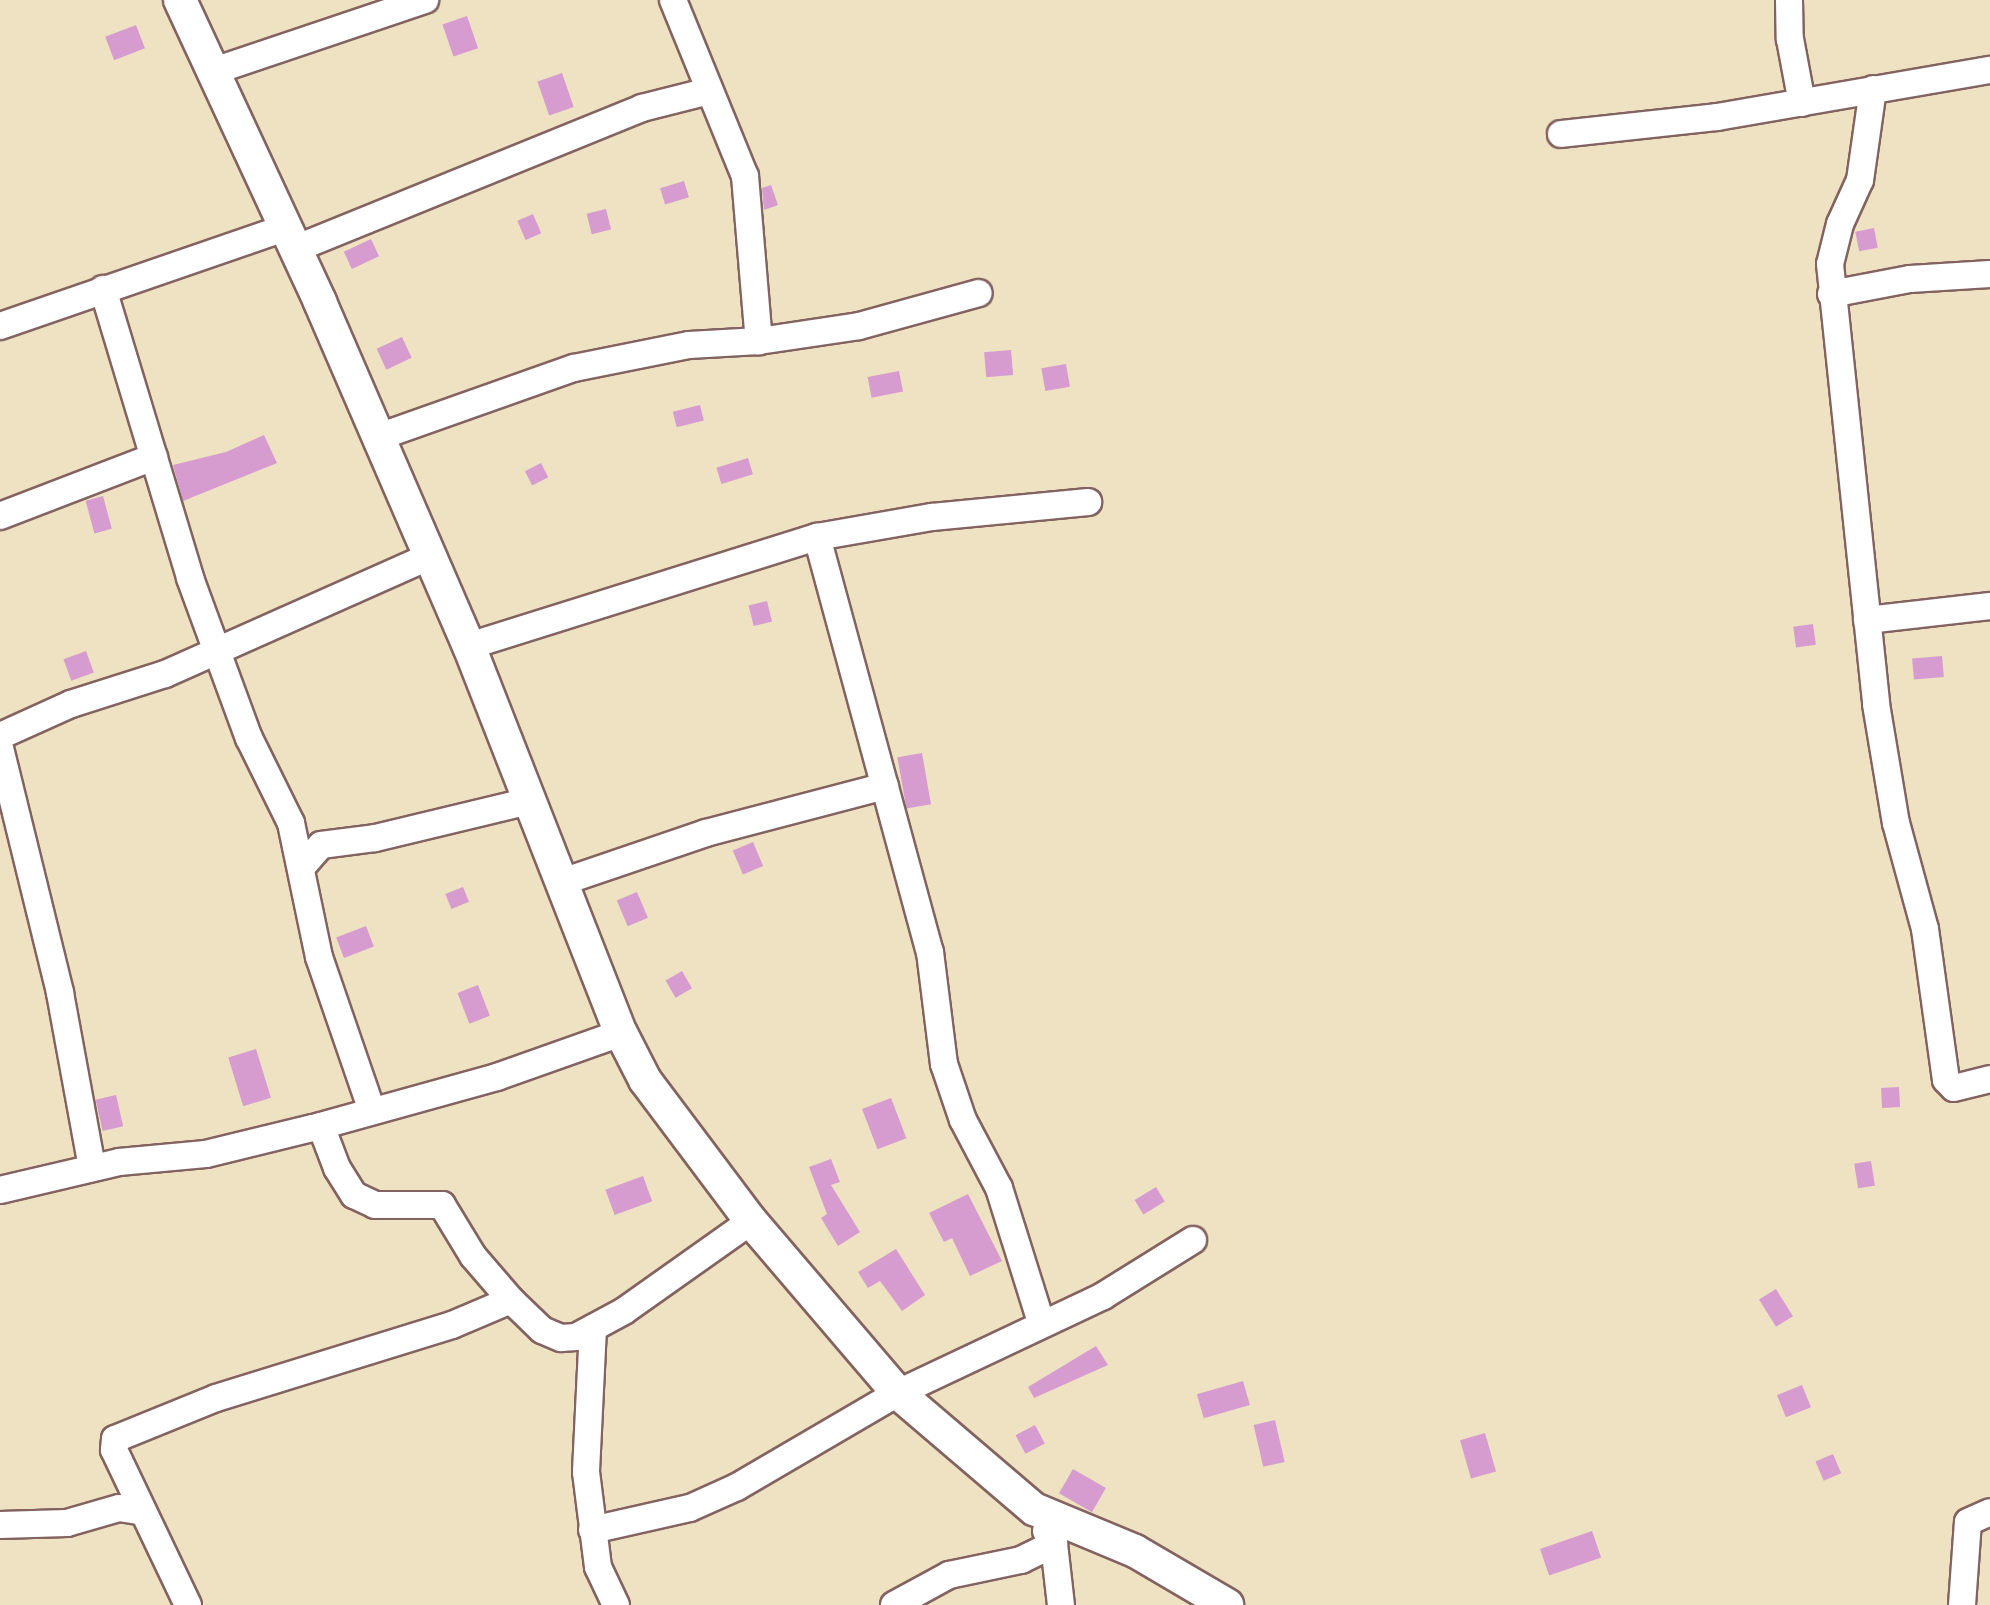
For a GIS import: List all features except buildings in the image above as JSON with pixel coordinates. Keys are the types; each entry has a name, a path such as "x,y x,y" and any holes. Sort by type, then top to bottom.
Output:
{"street":[{"path":"180,0 290,239 469,646 621,1033 663,1108 751,1221 898,1393 1034,1509 1135,1551 1227,1605"},
{"path":"211,72 425,0"},
{"path":"673,0 745,176 759,341"},
{"path":"1789,0 1790,39 1802,103"},
{"path":"1561,134 1802,103 1990,70"},
{"path":"1873,89 1863,169 1832,253 1831,294 1867,620 1886,772 1919,898 1946,1080 1954,1088 1990,1079"},
{"path":"0,326 103,289 290,239 642,108 709,91"},
{"path":"1831,294 1910,279 1990,274"},
{"path":"103,289 216,649 249,738 291,823 319,957 372,1111"},
{"path":"376,438 574,368 689,345 759,341 859,326 979,293"},
{"path":"0,516 154,457"},
{"path":"469,646 817,537 932,517 1088,502"},
{"path":"817,537 930,952 944,1064 963,1120 999,1188 1041,1322"},
{"path":"0,736 71,704 165,674 430,556"},
{"path":"1867,620 1990,606"},
{"path":"0,748 60,993 92,1167"},
{"path":"562,882 706,833 885,786"},
{"path":"301,868 321,845 375,838 529,801"},
{"path":"291,823 321,845"},
{"path":"0,1190 92,1167 206,1154 321,1126 497,1077 621,1033"},
{"path":"321,1126 337,1168 354,1195 375,1205 442,1205 473,1256 511,1300 542,1330 561,1338 593,1328 659,1290 751,1221"},
{"path":"592,1530 690,1508 737,1487 898,1393 1041,1322 1103,1296 1193,1240"},
{"path":"188,1605 114,1450 122,1433 452,1325 511,1300"},
{"path":"593,1328 585,1451 598,1567 616,1605"},
{"path":"0,1525 67,1523 119,1508 143,1512"},
{"path":"1034,1509 1054,1544 1061,1605"},
{"path":"1962,1605 1968,1522 1990,1512"},
{"path":"894,1605 949,1575 1021,1560 1054,1544"}]}
